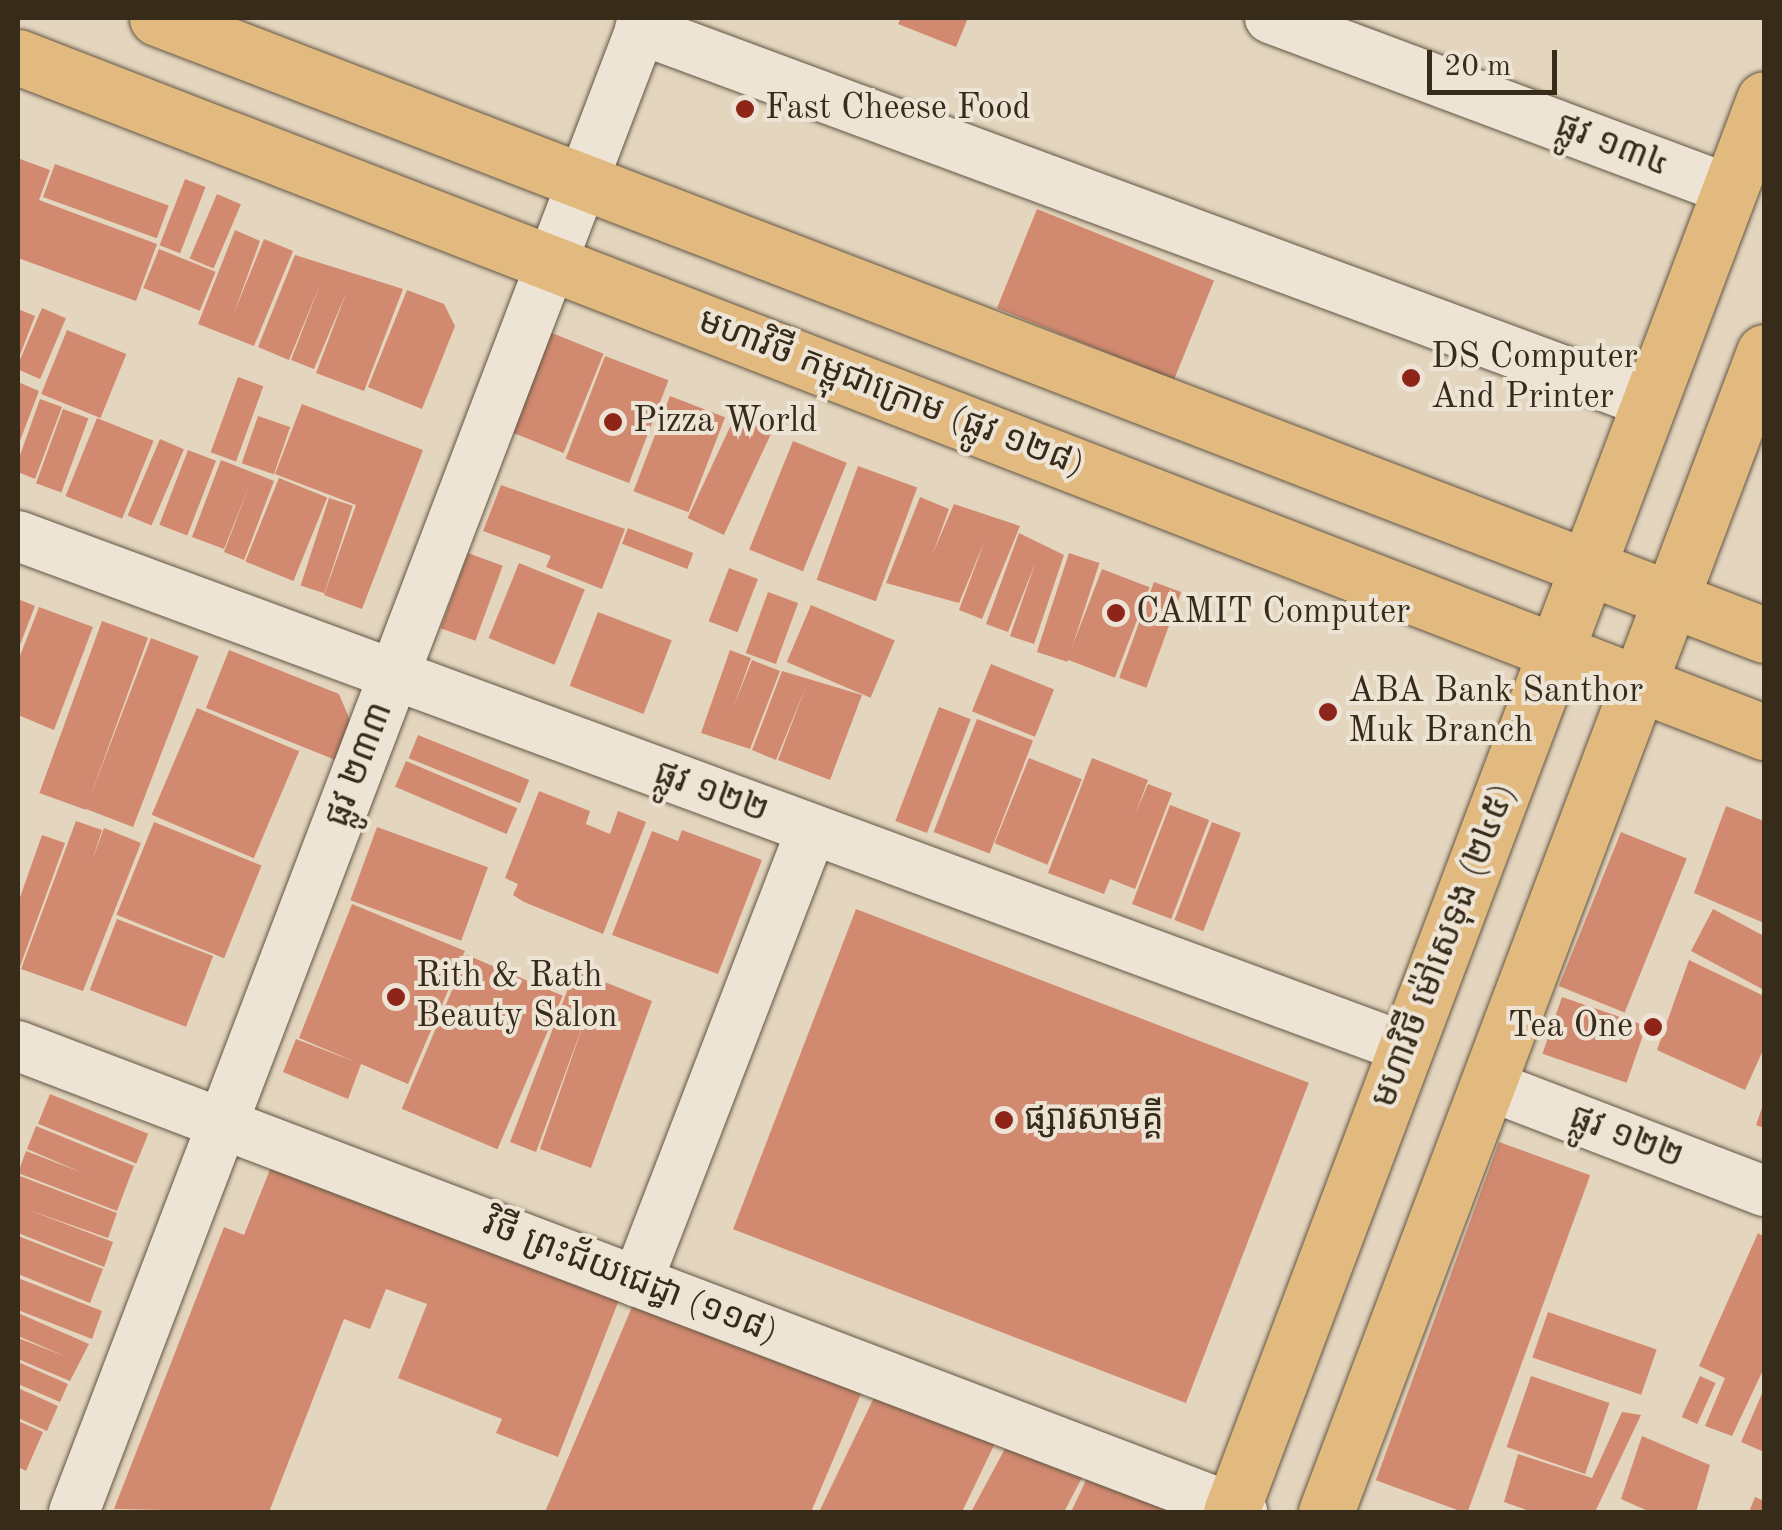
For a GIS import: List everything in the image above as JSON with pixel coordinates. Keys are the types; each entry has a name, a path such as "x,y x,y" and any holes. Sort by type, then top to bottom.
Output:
{"main road":[{"path":"146,106 166,21 1764,635"},
{"name":"មហាវិថី កម្ពុជាក្រោម (ផ្លូវ ១២៨)","path":"18,56 1764,732"},
{"name":"មហាវិថី ម៉ៅសេទុង (២៤៥)","path":"1235,1511 1764,99"},
{"path":"1326,1512 1764,352"}],"street":[{"name":"ផ្លូវ ១៣៤","path":"1270,18 1730,190"},
{"name":"ផ្លូវ ២៣៣","path":"74,1512 643,23"},
{"path":"643,23 1650,402"},
{"name":"ផ្លូវ ១២២","path":"18,536 1406,1048"},
{"path":"637,1282 811,830"},
{"name":"វិថី ព្រះជ័យជេដ្ធា (១១៨)","path":"18,1046 1235,1511"},
{"name":"ផ្លូវ ១២២","path":"1488,1085 1764,1191"}],"building":[{"path":"901,18 968,18 956,47 898,24"},
{"path":"20,159 50,170 39,200 157,244 136,301 18,258"},
{"path":"55,164 169,205 157,238 43,197"},
{"path":"185,179 206,187 180,253 160,245"},
{"path":"217,194 241,204 214,269 190,258"},
{"path":"1037,209 1214,281 1174,380 997,308"},
{"path":"235,230 260,241 234,313 264,239 293,251 254,346 198,324"},
{"path":"159,249 216,272 200,311 143,288"},
{"path":"295,255 403,289 364,391 316,373 347,291 314,369 291,360 321,282 289,360 258,347"},
{"path":"407,290 444,304 455,326 422,409 368,387"},
{"path":"42,308 66,318 40,379 18,370 18,365"},
{"path":"18,309 35,316 18,360"},
{"path":"67,330 126,354 100,418 41,394"},
{"path":"547,331 604,354 563,453 507,430"},
{"path":"605,356 668,380 629,483 566,459"},
{"path":"238,377 263,386 236,461 211,452"},
{"path":"18,382 39,391 18,446"},
{"path":"670,396 725,417 689,512 633,491"},
{"path":"40,399 62,407 35,479 18,472 18,461"},
{"path":"302,404 423,450 362,609 324,595 356,505 275,474"},
{"path":"63,409 88,418 61,492 36,483"},
{"path":"737,412 773,429 724,535 688,518"},
{"path":"258,416 290,427 274,474 242,463"},
{"path":"97,418 154,441 122,519 66,496"},
{"path":"160,439 184,449 152,526 128,515"},
{"path":"793,441 847,463 803,571 749,549"},
{"path":"188,450 216,461 187,535 159,525"},
{"path":"221,460 274,481 244,560 224,552 251,481 224,549 192,537"},
{"path":"858,466 917,488 876,601 817,580"},
{"path":"279,478 327,497 293,581 245,561"},
{"path":"501,485 625,529 602,589 546,567 551,556 483,531"},
{"path":"920,497 949,509 933,553 954,504 1020,526 982,619 959,610 985,540 959,603 886,583"},
{"path":"329,498 353,506 324,593 301,585"},
{"path":"628,528 693,553 687,569 622,544"},
{"path":"1019,533 1064,555 1034,644 1010,636 1036,561 1008,632 986,624"},
{"path":"468,553 503,566 475,641 441,628"},
{"path":"1069,553 1099,563 1067,662 1037,652"},
{"path":"519,563 585,590 554,665 489,638"},
{"path":"729,568 758,579 738,632 709,621"},
{"path":"1102,569 1150,587 1115,678 1067,660"},
{"path":"1154,582 1181,592 1146,688 1119,678"},
{"path":"768,592 798,603 776,664 746,653"},
{"path":"18,599 35,606 18,650"},
{"path":"811,605 895,641 871,698 787,662"},
{"path":"39,607 93,627 54,730 18,715 18,661"},
{"path":"598,612 672,640 643,714 570,686"},
{"path":"102,621 148,638 85,810 39,793"},
{"path":"151,638 199,656 133,827 85,809"},
{"path":"229,650 339,694 355,732 343,763 206,708"},
{"path":"730,650 751,658 733,708 752,660 780,671 750,749 701,733"},
{"path":"991,664 1054,689 1035,737 972,711"},
{"path":"782,671 862,695 830,780 778,760 806,686 776,760 752,750"},
{"path":"939,707 971,719 927,833 895,821"},
{"path":"197,708 299,751 254,858 152,815"},
{"path":"977,719 1033,741 990,853 934,832"},
{"path":"418,735 529,780 520,803 409,758"},
{"path":"1029,758 1082,779 1047,865 995,843"},
{"path":"1092,758 1148,780 1135,815 1148,784 1172,793 1135,889 1110,879 1104,894 1048,873"},
{"path":"406,761 517,808 506,834 395,787"},
{"path":"539,791 590,811 586,824 610,834 618,811 646,822 603,934 524,902 513,895 518,884 505,878"},
{"path":"1170,805 1209,820 1171,919 1132,904"},
{"path":"1726,806 1764,821 1764,923 1694,893"},
{"path":"76,821 102,830 92,861 104,828 141,843 83,991 21,969"},
{"path":"154,822 262,865 224,958 117,915"},
{"path":"1212,822 1241,833 1203,931 1174,920"},
{"path":"377,827 488,867 461,941 350,900"},
{"path":"682,830 762,860 718,974 612,935 652,831 678,841"},
{"path":"1621,832 1687,859 1625,1013 1559,986"},
{"path":"42,835 65,843 18,972 18,903"},
{"path":"352,904 465,951 408,1084 361,1064 348,1099 283,1072 296,1039 358,1063 299,1038"},
{"path":"856,909 1309,1083 1186,1403 733,1229"},
{"path":"1713,909 1764,936 1764,990 1691,951"},
{"path":"117,919 213,956 186,1027 90,990"},
{"path":"467,955 563,996 497,1149 402,1109"},
{"path":"1689,960 1764,996 1764,1048 1745,1090 1657,1050"},
{"path":"575,970 652,1001 591,1168 540,1149 587,1014 536,1152 510,1142"},
{"path":"1562,997 1646,1026 1627,1083 1542,1054"},
{"path":"50,1094 148,1134 136,1163 38,1124"},
{"path":"1764,1102 1764,1128 1756,1125"},
{"path":"36,1126 134,1166 117,1211 18,1173 26,1151 83,1173 27,1149"},
{"path":"1499,1142 1590,1175 1468,1512 1376,1480"},
{"path":"275,1157 622,1292 558,1457 496,1433 502,1419 398,1378 427,1304 386,1289 370,1329 344,1319 269,1512 114,1509 224,1227 244,1235"},
{"path":"20,1176 117,1213 108,1238 26,1209 113,1242 104,1267 18,1233"},
{"path":"1758,1233 1764,1237 1764,1368 1732,1436 1705,1426 1725,1378 1699,1366"},
{"path":"18,1236 103,1269 90,1303 18,1274"},
{"path":"18,1278 102,1311 92,1339 18,1310"},
{"path":"640,1288 866,1382 811,1512 545,1512"},
{"path":"1548,1312 1657,1349 1641,1395 1532,1357"},
{"path":"18,1313 89,1344 70,1381 18,1359 18,1338 67,1357 18,1336"},
{"path":"18,1362 68,1384 60,1402 18,1384"},
{"path":"1531,1376 1609,1403 1585,1474 1507,1447"},
{"path":"1700,1376 1716,1383 1697,1424 1682,1417"},
{"path":"880,1385 996,1441 962,1512 819,1512"},
{"path":"18,1388 58,1406 47,1431 18,1418"},
{"path":"1764,1389 1764,1452 1741,1442"},
{"path":"1622,1412 1641,1415 1595,1512 1532,1512 1504,1502 1518,1454 1592,1478"},
{"path":"18,1421 43,1432 26,1471 18,1467"},
{"path":"1015,1430 1087,1468 1064,1512 971,1512"},
{"path":"1642,1436 1710,1465 1696,1512 1650,1512 1621,1499"},
{"path":"1096,1459 1211,1512 1071,1512"},
{"path":"1755,1497 1764,1501 1764,1512 1749,1512"}],"place":[{"name":"Fast Cheese Food","path":"745,109"},
{"name":"DS Computer And Printer","path":"1411,378"},
{"name":"Pizza World","path":"613,422"},
{"name":"CAMIT Computer","path":"1116,613"},
{"name":"ABA Bank Santhor Muk Branch","path":"1328,712"},
{"name":"Rith & Rath Beauty Salon","path":"396,997"},
{"name":"Tea One","path":"1653,1027"},
{"name":"ផ្សារសាមគ្គី","path":"1004,1120"}]}
